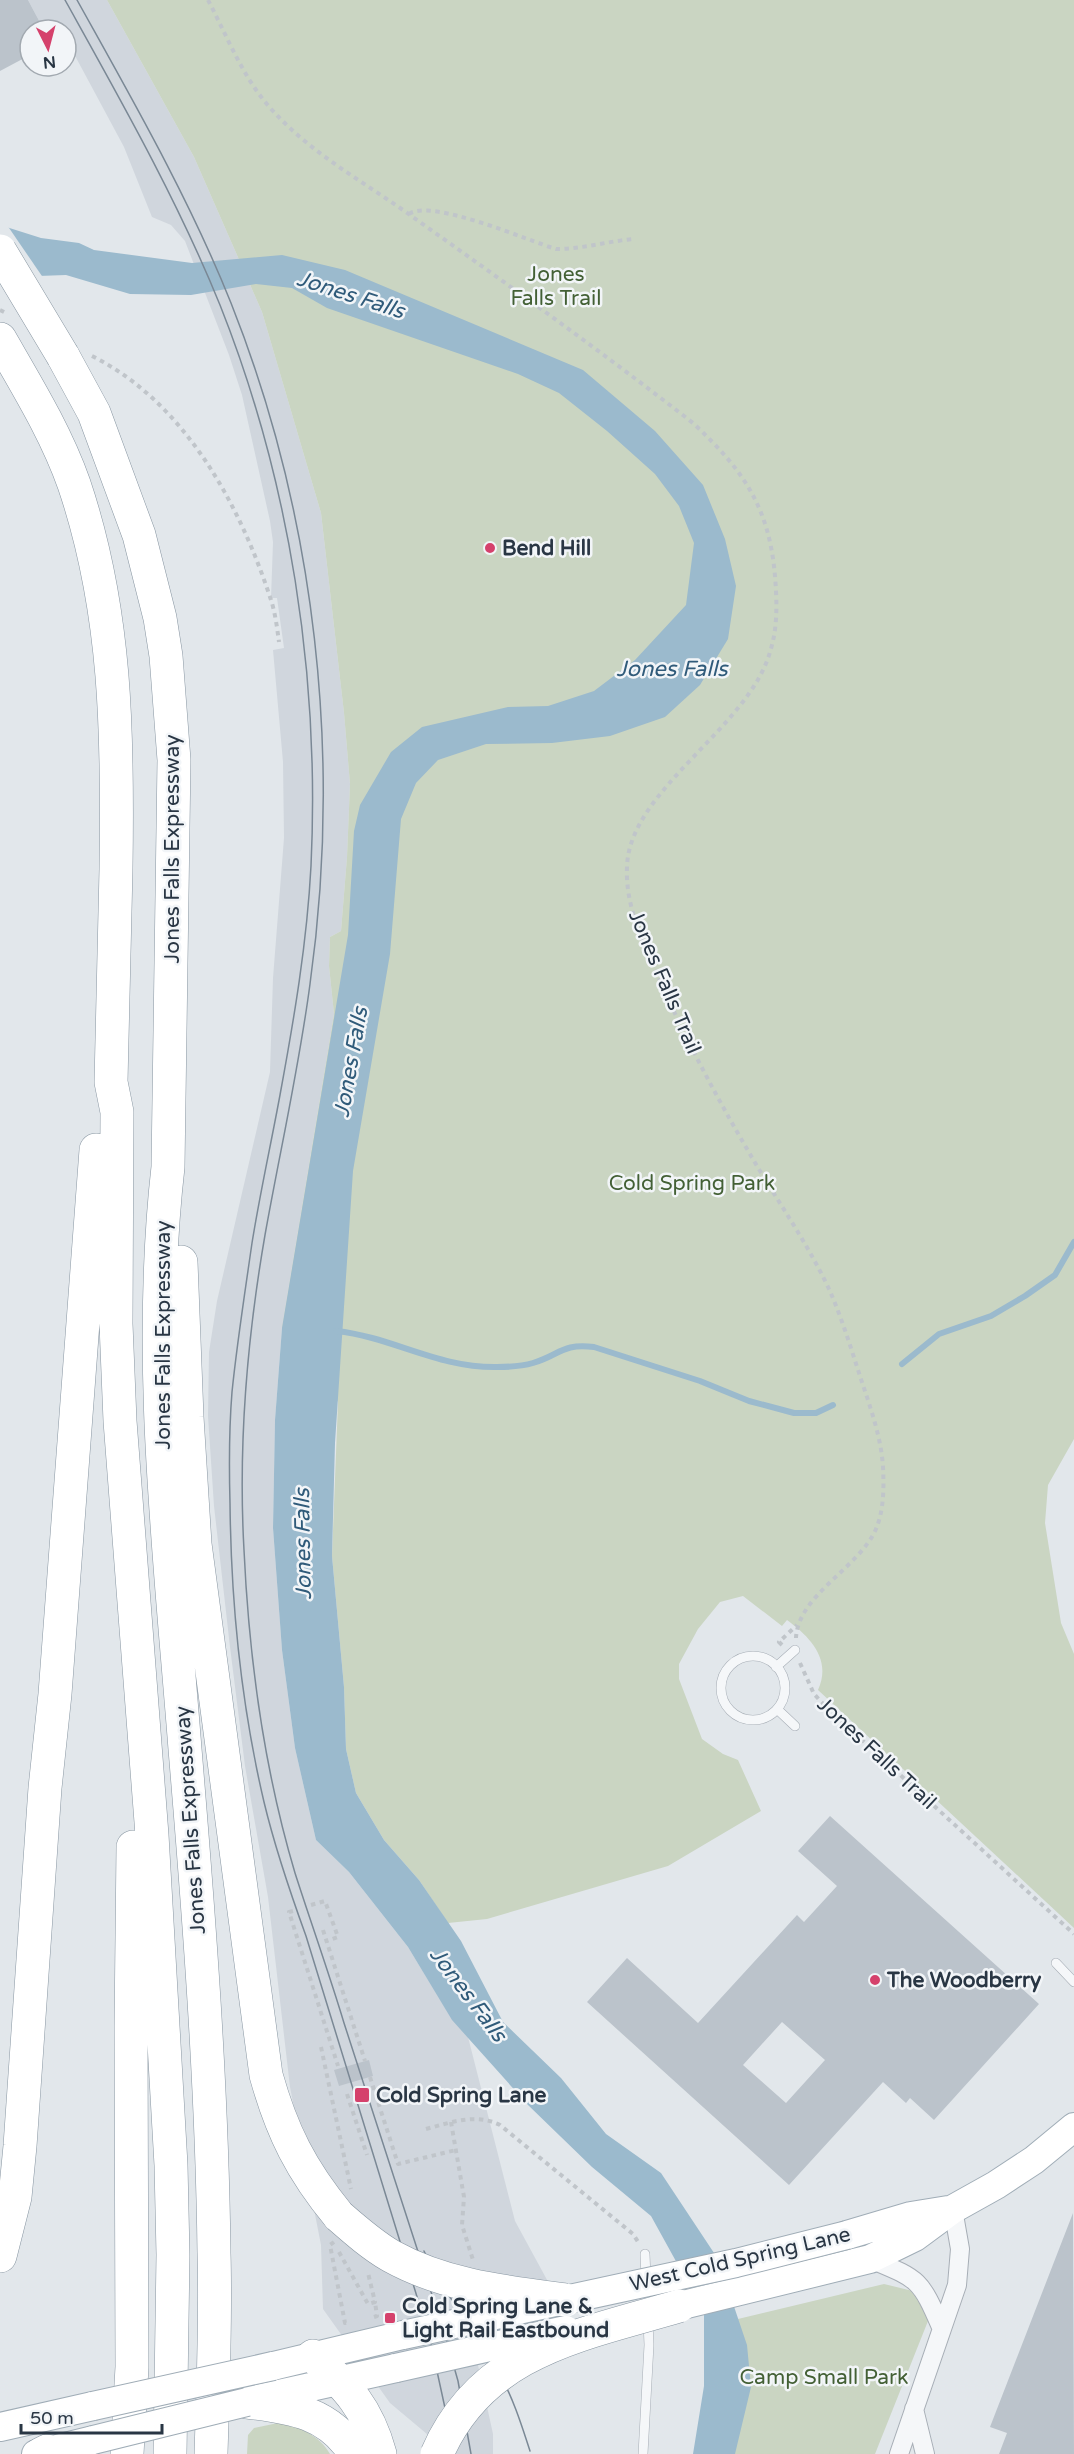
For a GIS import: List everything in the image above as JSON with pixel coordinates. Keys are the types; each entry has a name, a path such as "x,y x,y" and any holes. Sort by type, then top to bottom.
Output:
{"highway":[{"name":"Jones Falls Expressway","path":"0,251 73,353 139,535 160,618 166,656 174,760 168,1167 162,1219 160,1288 161,1419 201,1966 214,2242 211,2454"},
{"name":"Jones Falls Expressway","path":"5,327 73,484 96,562 107,620 115,702 118,762 111,1082 117,1113 116,1324 120,1421 153,1845 171,2165 173,2255 170,2454"},
{"path":"0,2256 15,2197 20,2146 45,1788 57,1671 98,1128 102,1101 111,1082"},
{"path":"168,1167 179,1219 195,1544 266,2075 286,2137 339,2226 423,2271 455,2282 497,2291 566,2300"},
{"path":"127,2454 132,2367 131,2026 135,1623"},
{"path":"437,2454 453,2424 470,2401 488,2382 512,2364 545,2348 583,2334 679,2306"},
{"path":"214,2346 218,2454"},
{"path":"313,2356 354,2377 353,2396 369,2421 380,2454"},
{"path":"264,2401 310,2414 323,2421 342,2434 355,2454"}],"main road":[{"name":"West Cold Spring Lane","path":"42,2453 264,2401 354,2377 679,2306 862,2262 915,2237 953,2209 996,2186 1034,2160 1074,2127"},
{"name":"West Cold Spring Lane","path":"0,2427 362,2344 736,2263 848,2235 911,2216 953,2209"}],"street":[{"path":"898,2454 957,2285 960,2249 953,2209"},
{"path":"862,2262 904,2273 919,2283 941,2327"},
{"path":"914,2409 925,2454"}],"lane":[{"path":"776,1667 796,1650"},
{"path":"743,1658 761,1658 776,1667 784,1683 782,1701 777,1709 770,1715 753,1720 736,1716 724,1702 721,1685 728,1668 743,1658"},
{"path":"777,1709 795,1726"},
{"path":"1056,1963 1074,1982"},
{"path":"645,2254 646,2288"},
{"path":"643,2454 649,2345 647,2299"}],"path":[{"name":"Jones Falls Trail","path":"208,0 242,66 266,102 297,134 325,158 514,287 693,423 713,442 744,480 761,509 769,530 777,593 777,618 770,654 746,698 671,782 635,831 628,853 626,872 630,897 638,931 684,1034 716,1095 804,1239 830,1291 852,1351 879,1441 883,1493 876,1529 853,1560 805,1611 795,1634 796,1650 814,1694 1074,1934"},
{"path":"410,214 415,210 426,210 451,214 556,249 574,249 634,239"},
{"path":"0,310 5,327"},
{"path":"73,353 113,367 138,385 165,412 216,474 240,523 271,598 279,642"},
{"path":"784,1647 779,1642 798,1624"},
{"path":"311,1905 325,1900 338,1937 327,1941"},
{"path":"293,1911 289,1912 338,2066"},
{"path":"323,1930 365,2061"},
{"path":"321,2047 339,2226 345,2323"},
{"path":"370,2077 398,2164 456,2150"},
{"path":"347,2094 367,2155"},
{"path":"426,2129 472,2118 489,2119 500,2125 633,2234 645,2254"},
{"path":"451,2122 464,2197 462,2225 473,2265"},
{"path":"339,2226 368,2304 375,2302"},
{"path":"367,2268 377,2316"}],"shaded area":[{"path":"28,0 107,0 194,157 262,312 321,513 350,784 341,931 330,937 329,966 334,1014 282,1328 275,1420 273,1528 282,1650 295,1748 316,1840 349,1872 408,1947 452,2019 468,2037 515,2221 552,2289 466,2310 493,2434 493,2454 447,2454 446,2450 390,2403 323,2309 321,2245 290,2087 268,1897 245,1766 214,1506 208,1416 209,1352 217,1301 270,1072 273,978 284,838 283,762 273,650 284,648 277,598 271,598 273,542 242,395 185,241 171,225 152,217 124,147 78,61 78,18 38,18"}],"green space":[{"name":"Cold Spring Park","path":"107,0 1074,0 1074,1439 1048,1485 1045,1523 1061,1623 1074,1654 1074,1928 818,1690 822,1679 822,1668 811,1641 787,1620 782,1626 743,1596 720,1602 698,1629 679,1664 679,1679 702,1739 723,1754 738,1760 761,1811 668,1866 487,1919 448,1923 419,1880 384,1840 356,1793 346,1749 344,1687 332,1556 338,1402 282,1328 334,1014 329,966 330,937 341,931 347,857 350,784 321,513 262,312 194,157"},
{"name":"Camp Small Park","path":"884,2284 917,2292 928,2321 875,2454 720,2454 717,2324"},
{"path":"278,2423 308,2432 330,2454 247,2454 248,2435 254,2428"}],"water":[{"name":"Jones Falls","path":"0,225 41,238 79,243 94,250 192,263 282,255 345,270 583,370 655,431 703,485 725,539 736,586 728,639 700,685 665,717 610,736 552,743 486,744 438,760 416,783 401,819 390,954 353,1171 335,1443 332,1556 344,1687 346,1749 356,1793 384,1840 419,1880 461,1941 503,2022 561,2078 606,2134 661,2173 718,2259 747,2345 751,2387 735,2454 693,2454 704,2386 704,2312 651,2216 592,2167 528,2105 452,2020 408,1947 349,1872 316,1840 295,1748 282,1650 273,1528 275,1420 282,1328 348,935 354,831 360,805 391,752 422,727 508,707 548,706 594,691 635,660 686,605 694,543 679,506 655,474 607,431 559,393 518,374 327,308 292,288 256,284 191,295 130,294 66,275 38,276"}],"pier":[{"path":"0,222 7,225 44,279 0,272"}],"building":[{"path":"0,0 28,0 38,18 18,18 18,61 0,71"},
{"name":"The Woodberry","path":"830,1816 1039,2004 934,2120 910,2098 906,2103 883,2082 789,2185 587,2002 627,1958 698,2023 797,1915 804,1922 837,1886 798,1851","holes":["782,2022 825,2060 786,2103 743,2065"]},
{"path":"369,2060 373,2076 339,2086 334,2070"},
{"path":"1073,2213 1074,2454 999,2454 1007,2433 990,2427"}],"waterway":[{"path":"902,1364 939,1334 991,1316 1055,1275 1074,1242"},
{"path":"336,1331 377,1339 435,1358 475,1366 525,1365 568,1348 594,1347 700,1381 749,1401 794,1413 816,1413 833,1405"}],"tram line":[{"path":"65,0 167,188 220,305 265,440 282,510 295,580 305,651 310,723 313,795 311,866 299,981 258,1206 232,1392 229,1475 235,1616 249,1728 268,1819 430,2339 455,2454"},
{"path":"77,0 178,187 231,303 260,384 284,468 302,552 314,638 321,725 323,812 319,898 306,1015 265,1235 253,1313 243,1431 242,1510 246,1591 260,1713 284,1834 445,2335 458,2381 471,2454"},
{"path":"424,2251 440,2282 502,2379 516,2409 530,2451"}],"place":[{"name":"Bend Hill","path":"490,548"},
{"name":"The Woodberry","path":"875,1980"},
{"name":"Cold Spring Lane","path":"362,2095"},
{"name":"Cold Spring Lane & Light Rail Eastbound","path":"390,2318"}]}
